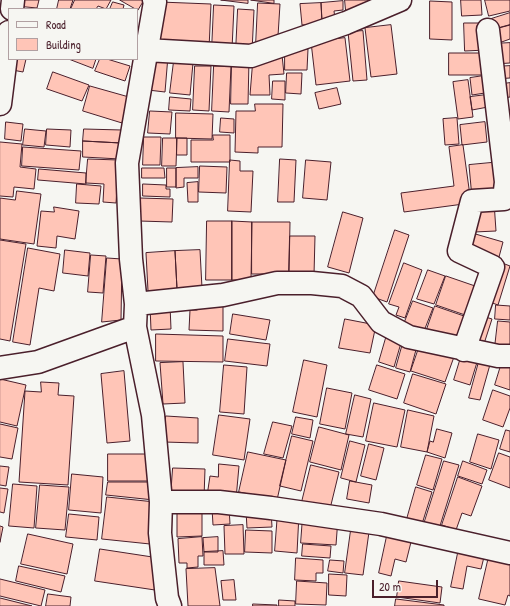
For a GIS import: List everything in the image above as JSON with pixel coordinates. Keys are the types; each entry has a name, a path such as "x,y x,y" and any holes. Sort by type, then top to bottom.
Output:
{"street":[{"path":"146,50 251,56 346,24 400,0"},
{"path":"155,1 127,163 131,259 136,304 135,327 153,416 161,502 160,533 170,606"},
{"path":"464,350 493,267 459,251 472,201 504,199 506,182 488,30"},
{"path":"0,104 8,40"},
{"path":"136,304 223,295 277,283 312,283 342,286 361,296 381,322 410,337 464,350 498,356 510,356"},
{"path":"0,368 38,362 135,327"},
{"path":"161,502 220,502 287,510 381,524 510,553"}],"building":[{"path":"17,0 39,0 37,8 16,6"},
{"path":"59,0 73,0 70,8 57,8"},
{"path":"75,0 111,0 107,8 98,6 97,8 71,8"},
{"path":"120,0 144,0 138,10 138,8 134,8"},
{"path":"221,0 248,0 248,3"},
{"path":"251,0 274,0 274,3"},
{"path":"345,0 368,0 369,8 346,11"},
{"path":"461,0 481,0 482,15 462,16"},
{"path":"485,0 510,0 510,11 489,16"},
{"path":"343,1 343,10 334,11 335,19 322,20 321,3"},
{"path":"430,1 452,2 452,40 430,39"},
{"path":"113,2 124,5 123,8 110,8"},
{"path":"160,2 211,4 209,49 159,48"},
{"path":"258,3 280,4 278,36 256,44"},
{"path":"321,3 322,24 302,25 300,4"},
{"path":"214,5 234,6 232,49 212,49"},
{"path":"238,9 254,10 252,52 236,51"},
{"path":"510,13 510,25 491,30 488,20"},
{"path":"464,23 485,23 486,50 465,51"},
{"path":"391,25 397,74 371,77 365,28"},
{"path":"510,25 510,39 496,44 492,30"},
{"path":"363,31 367,80 353,81 348,32"},
{"path":"345,38 350,81 316,85 311,42"},
{"path":"510,43 510,63 494,64 492,44"},
{"path":"285,48 308,49 307,70 285,70"},
{"path":"449,53 488,53 488,75 449,75"},
{"path":"151,55 168,56 165,92 148,90"},
{"path":"282,55 284,74 269,75 270,95 250,95 253,58"},
{"path":"9,60 26,60 23,72 7,69"},
{"path":"72,60 96,60 93,68"},
{"path":"100,60 110,60 130,66 125,81 95,71"},
{"path":"232,60 249,60 248,104 231,104"},
{"path":"174,61 193,63 190,95 170,93"},
{"path":"195,66 211,66 209,111 193,110"},
{"path":"214,66 231,66 229,112 212,111"},
{"path":"510,66 510,78 495,79 494,67"},
{"path":"53,72 89,85 82,101 47,89"},
{"path":"287,73 302,73 301,94 286,93"},
{"path":"483,76 485,93 472,95 470,78"},
{"path":"468,80 473,117 458,119 453,82"},
{"path":"273,81 285,81 285,100 272,99"},
{"path":"510,83 510,97 499,99 496,85"},
{"path":"90,86 129,97 122,123 83,111"},
{"path":"337,88 341,104 319,109 315,93"},
{"path":"486,95 488,107 472,110 470,97"},
{"path":"170,97 191,99 190,111 169,110"},
{"path":"255,104 283,104 282,147 258,147 258,153 235,152 236,111 255,111"},
{"path":"150,111 172,112 170,134 148,133"},
{"path":"176,113 213,114 212,139 176,138"},
{"path":"221,118 234,119 234,133 220,132"},
{"path":"457,118 459,144 445,145 443,119"},
{"path":"6,122 23,124 21,141 5,139"},
{"path":"485,122 487,142 462,145 460,125"},
{"path":"25,129 46,131 44,147 23,145"},
{"path":"47,129 71,130 70,147 46,145"},
{"path":"84,129 122,130 121,143 83,141"},
{"path":"213,135 230,135 230,162 191,162 191,140 213,140"},
{"path":"144,137 161,137 160,165 143,165"},
{"path":"163,138 177,138 176,166 162,166"},
{"path":"177,138 187,138 187,155 177,155"},
{"path":"83,141 121,143 120,159 83,157"},
{"path":"0,142 22,144 20,167 36,169 34,189 14,187 13,197 0,196"},
{"path":"463,145 471,203 404,212 401,193 454,186 449,147"},
{"path":"23,147 81,151 79,170 22,166"},
{"path":"88,159 119,160 116,203 103,202 104,184 86,183"},
{"path":"280,159 296,160 294,202 278,202"},
{"path":"230,160 240,161 240,171 253,171 251,212 228,211"},
{"path":"306,160 331,162 327,200 303,198"},
{"path":"501,162 504,196 472,198 469,165"},
{"path":"200,166 227,167 226,193 199,192"},
{"path":"198,167 198,178 184,178 184,187 176,188 176,168"},
{"path":"142,168 164,168 165,178 142,178"},
{"path":"167,168 176,168 176,187 167,187"},
{"path":"39,169 86,173 86,184 38,180"},
{"path":"198,182 198,202 188,202 187,183"},
{"path":"77,184 101,186 99,204 76,203"},
{"path":"143,184 166,185 166,189 170,189 170,197 143,196"},
{"path":"17,191 41,194 34,244 0,239 0,198 15,200"},
{"path":"140,198 173,199 172,222 139,221"},
{"path":"494,202 496,231 474,232 473,203"},
{"path":"54,207 79,211 75,239 57,236 56,248 37,246 41,211 54,212"},
{"path":"343,212 363,218 349,273 328,267"},
{"path":"207,221 232,221 232,280 206,280"},
{"path":"232,221 252,222 251,280 232,280"},
{"path":"252,222 290,222 289,274 252,274"},
{"path":"395,230 409,235 387,302 373,297"},
{"path":"472,233 503,242 499,257 468,249"},
{"path":"290,236 315,236 314,275 289,274"},
{"path":"0,240 26,244 10,341 0,339"},
{"path":"28,248 60,254 54,291 39,288 30,345 13,342"},
{"path":"65,250 90,253 88,276 63,273"},
{"path":"200,250 202,288 177,289 175,251"},
{"path":"175,251 177,289 148,291 146,253"},
{"path":"91,255 106,256 103,293 88,292"},
{"path":"107,258 122,259 121,320 102,322"},
{"path":"497,261 510,266 498,305 484,300"},
{"path":"404,263 422,270 405,318 396,315 399,307 389,304"},
{"path":"428,270 445,276 434,304 417,299"},
{"path":"446,276 478,287 468,316 436,305"},
{"path":"198,300 223,300 223,331 189,330 190,310 197,310"},
{"path":"413,301 433,308 424,331 404,324"},
{"path":"170,305 171,329 151,330 150,306"},
{"path":"496,305 510,306 510,320 495,319"},
{"path":"435,306 464,316 455,342 426,332"},
{"path":"233,314 270,320 266,340 230,334"},
{"path":"479,315 492,319 482,350 469,346"},
{"path":"345,319 376,325 370,353 339,348"},
{"path":"498,321 510,322 510,348 495,347"},
{"path":"388,331 403,336 394,367 379,362"},
{"path":"156,334 223,336 223,362 156,361"},
{"path":"228,339 270,344 267,366 225,361"},
{"path":"421,342 455,354 445,382 411,371"},
{"path":"403,343 417,346 410,372 396,368"},
{"path":"462,354 478,359 470,385 454,380"},
{"path":"480,358 491,361 480,400 469,398"},
{"path":"503,359 510,361 510,390 495,385"},
{"path":"304,360 327,365 317,417 293,412"},
{"path":"183,362 185,403 163,404 160,363"},
{"path":"224,365 247,367 244,414 220,412"},
{"path":"377,365 405,374 397,399 369,390"},
{"path":"124,371 130,441 107,443 101,374"},
{"path":"413,374 446,384 436,414 404,403"},
{"path":"0,379 26,385 17,426 0,422"},
{"path":"41,382 59,383 58,395 74,396 68,485 19,482 25,391 41,392"},
{"path":"327,388 352,393 345,429 320,424"},
{"path":"493,390 510,396 510,408 503,427 483,420"},
{"path":"355,395 371,399 363,437 346,434"},
{"path":"374,403 405,410 397,447 366,441"},
{"path":"408,410 434,416 427,452 401,447"},
{"path":"219,415 250,419 244,460 213,455"},
{"path":"166,416 198,418 198,443 164,442"},
{"path":"296,417 313,420 310,438 292,434"},
{"path":"273,422 292,426 283,458 264,454"},
{"path":"0,424 18,428 12,459 0,457"},
{"path":"319,427 349,435 341,470 310,462"},
{"path":"437,429 452,433 445,458 427,452 430,441 433,442"},
{"path":"506,430 510,431 510,452 500,449"},
{"path":"478,434 499,440 491,469 470,462"},
{"path":"292,436 313,441 301,491 280,486"},
{"path":"350,441 365,445 356,482 341,478"},
{"path":"369,444 384,448 376,480 361,476"},
{"path":"248,452 286,460 277,500 239,492"},
{"path":"499,453 510,457 510,488 489,480"},
{"path":"108,454 151,454 151,481 108,481"},
{"path":"426,455 442,459 433,490 417,485"},
{"path":"444,461 459,465 439,529 424,524"},
{"path":"463,461 487,470 482,484 458,476"},
{"path":"219,464 239,466 236,499 207,496 210,476 218,477"},
{"path":"311,465 339,472 329,513 301,506"},
{"path":"0,466 9,467 6,486 0,485"},
{"path":"173,468 205,469 204,498 171,496"},
{"path":"72,474 103,477 101,513 69,510"},
{"path":"458,477 482,486 471,516 462,513 456,530 442,525"},
{"path":"350,481 372,485 369,503 347,499"},
{"path":"108,482 154,482 154,500 106,495"},
{"path":"13,484 37,486 34,528 9,526"},
{"path":"40,485 69,487 65,530 36,528"},
{"path":"416,487 432,492 422,524 407,519"},
{"path":"0,488 8,489 4,513 0,512"},
{"path":"107,497 155,502 150,544 102,539"},
{"path":"229,507 230,524 213,525 212,508"},
{"path":"202,509 202,536 177,537 177,510"},
{"path":"271,510 272,527 247,528 246,511"},
{"path":"278,512 299,514 297,553 275,551"},
{"path":"69,514 99,517 97,540 66,537"},
{"path":"303,516 338,518 336,545 301,543"},
{"path":"243,525 244,554 225,554 224,526"},
{"path":"0,526 3,527 0,542"},
{"path":"246,530 272,531 272,553 245,552"},
{"path":"351,530 369,532 363,575 345,573"},
{"path":"28,534 73,544 67,574 21,564"},
{"path":"387,536 411,542 406,562 395,559 391,576 379,573"},
{"path":"202,537 203,556 198,556 198,567 187,568 187,563 179,563 178,539"},
{"path":"218,537 218,552 204,552 203,538"},
{"path":"303,544 331,546 330,558 302,556"},
{"path":"459,548 485,553 481,569 467,566 463,589 451,587"},
{"path":"100,549 159,558 155,590 95,581"},
{"path":"223,551 224,565 204,565 204,552"},
{"path":"490,552 510,557 510,596 508,595 505,605 479,599"},
{"path":"296,558 323,560 323,573 316,573 316,581 295,580"},
{"path":"330,560 344,561 343,573 328,571"},
{"path":"19,566 65,576 61,592 16,581"},
{"path":"215,568 220,606 188,606 186,569"},
{"path":"329,574 347,575 346,596 329,595"},
{"path":"0,579 45,590 41,606 0,596"},
{"path":"234,580 236,600 223,600 221,581"},
{"path":"297,581 327,583 326,605 296,604"},
{"path":"399,581 442,587 440,603 397,597"},
{"path":"48,594 71,597 70,606 46,606"},
{"path":"0,598 32,606 0,606"},
{"path":"396,599 444,605 444,606 395,606"},
{"path":"279,600 295,601 295,606 279,606"},
{"path":"253,604 277,605 277,606 253,606"}]}
